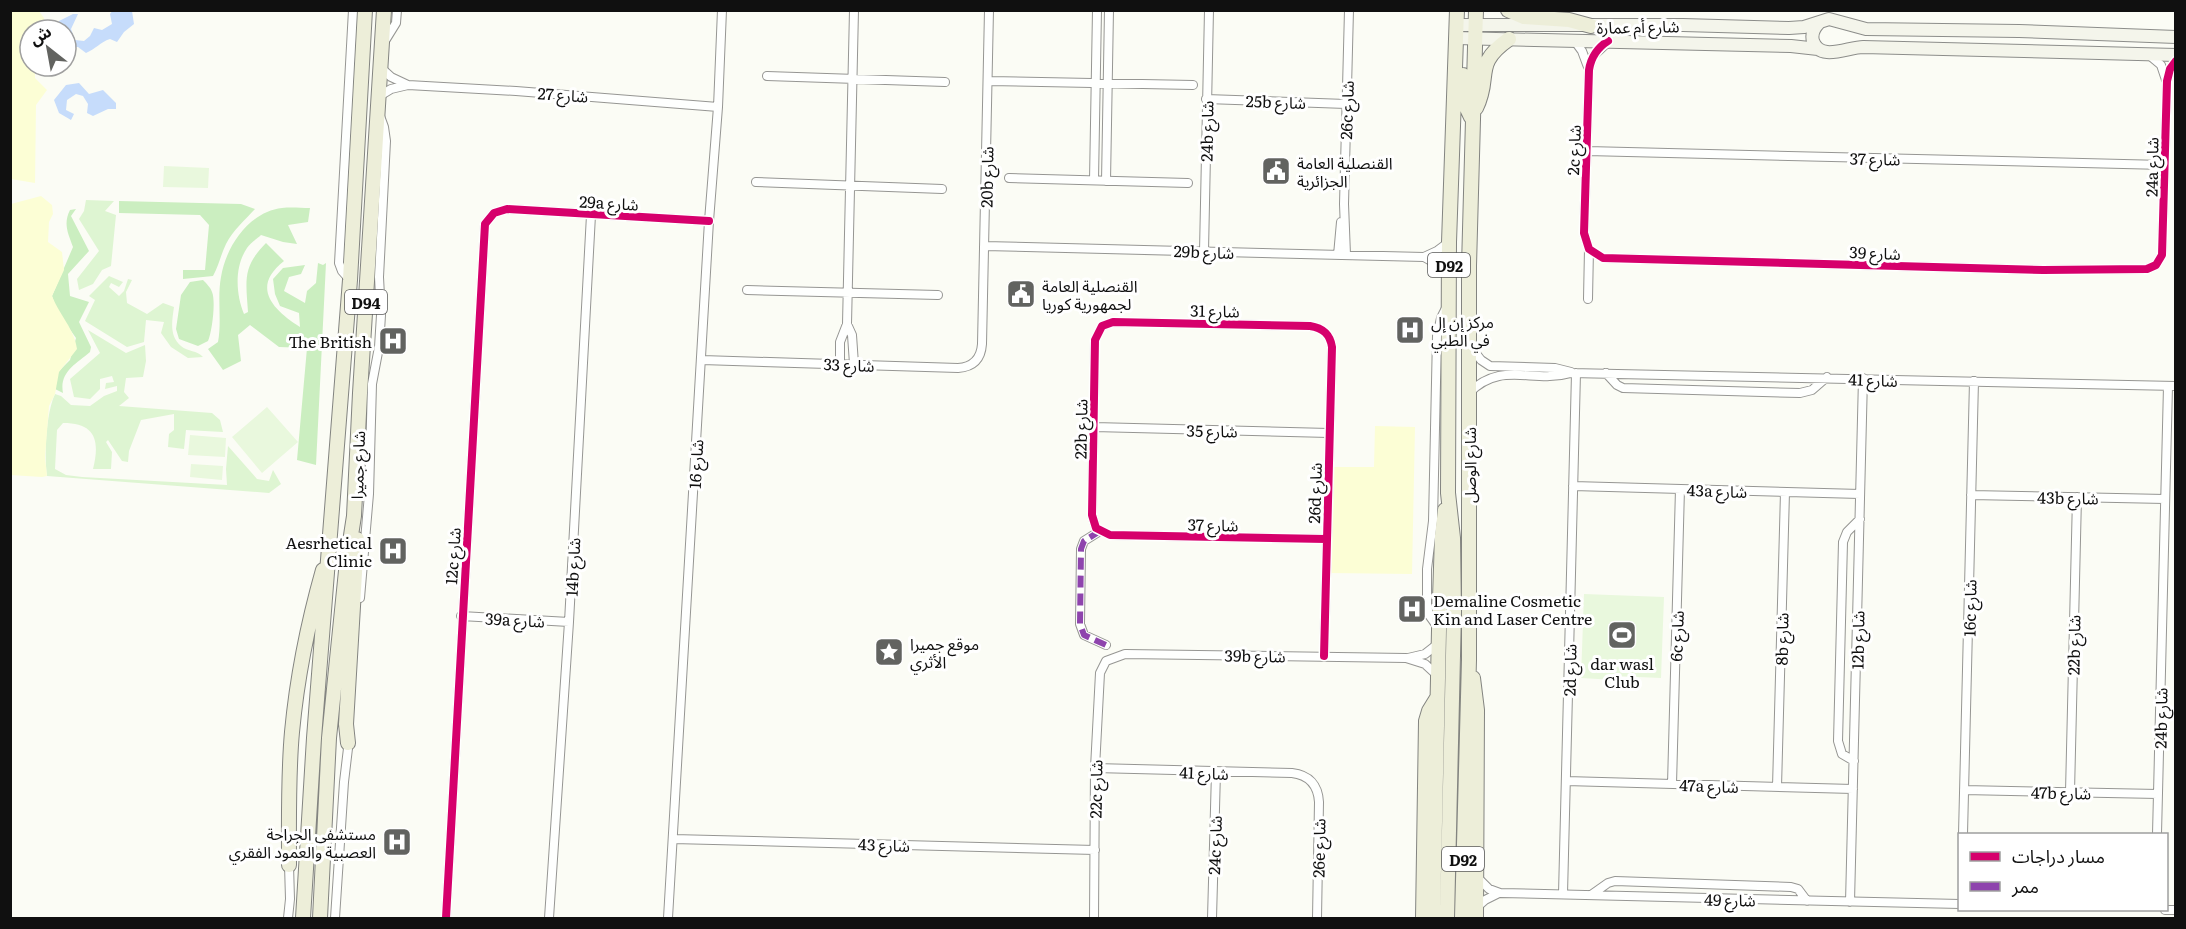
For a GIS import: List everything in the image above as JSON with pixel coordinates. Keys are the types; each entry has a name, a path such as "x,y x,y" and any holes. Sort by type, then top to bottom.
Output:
{"main road":[{"name":"شارع جميرا","path":"303,918 314,738 350,280 366,10"},
{"name":"شارع جميرا","path":"320,918 329,738 354,516 384,10"},
{"name":"شارع الوصل","path":"1462,918 1469,660 1468,344 1476,10"},
{"path":"1508,10 1524,17 1569,20 1591,26"},
{"name":"شارع الوصل","path":"1448,918 1454,612 1453,538 1448,493 1449,242 1456,30"},
{"path":"1456,30 1459,44 1463,47 1463,100 1472,118"},
{"path":"1472,118 1482,95 1483,72 1487,60 1494,50 1509,39"},
{"name":"شارع الوصل","path":"1433,918 1442,536 1448,493"},
{"path":"348,744 346,714 357,555 354,516"},
{"path":"289,865 290,760 295,703 314,602 330,542"},
{"path":"1469,660 1477,702 1476,913"},
{"path":"1423,918 1426,721 1438,697"}],"street":[{"path":"350,280 342,271 339,263 353,10"},
{"path":"382,47 393,28 397,10"},
{"name":"شارع 16","path":"668,918 722,10"},
{"path":"840,364 840,342 847,324 854,10"},
{"name":"20b شارع","path":"982,344 989,10"},
{"path":"1094,180 1097,10"},
{"path":"1106,181 1109,10"},
{"name":"24b شارع","path":"1204,251 1209,10"},
{"name":"26c شارع","path":"1342,255 1349,10"},
{"path":"2175,37 2019,31 1866,29 1839,18 1821,18 1813,36 1818,49 1826,53 1863,47 2175,55"},
{"name":"شارع أم عمارة","path":"1475,32 1591,26 1683,25 1788,28 1804,27 1821,18"},
{"path":"1838,50 1845,44 1846,35 1839,18"},
{"name":"شارع أم عمارة","path":"1456,30 1509,39 1791,46 1818,49"},
{"name":"2c شارع","path":"1574,40 1582,51 1589,70"},
{"name":"2c شارع","path":"1588,299 1589,249 1584,233 1589,70 1593,56 1608,41"},
{"path":"2147,54 2161,65 2167,81"},
{"name":"24a شارع","path":"2147,269 2156,265 2162,255 2167,81 2175,61"},
{"name":"شارع 27","path":"380,67 391,77 408,85"},
{"path":"767,76 945,82"},
{"path":"988,81 1193,85"},
{"name":"شارع 27","path":"377,103 390,89 408,85 718,107"},
{"name":"25b شارع","path":"1206,99 1346,104"},
{"path":"335,918 367,518 372,384 379,347 381,315 379,278 386,141 377,103"},
{"name":"شارع 37","path":"1587,151 2164,165"},
{"path":"1009,178 1188,183"},
{"path":"756,182 942,189"},
{"name":"29a شارع","path":"507,209 709,221"},
{"name":"12c شارع","path":"446,918 484,232 488,218 498,210 507,209"},
{"name":"14b شارع","path":"549,918 591,215"},
{"path":"1424,257 1449,242"},
{"name":"29b شارع","path":"984,246 1424,257"},
{"name":"شارع 39","path":"1589,249 1603,258 2043,270 2147,269"},
{"path":"1424,257 1438,265 1449,278"},
{"path":"747,290 938,294"},
{"name":"شارع الوصل","path":"1439,636 1427,610 1427,569 1433,530 1437,336 1441,318 1449,303"},
{"name":"شارع 31","path":"1102,326 1113,322 1279,325 1316,327 1326,333"},
{"path":"847,324 852,335 854,364"},
{"name":"22b شارع","path":"1100,531 1092,519 1095,340 1102,326"},
{"name":"26d شارع","path":"1324,656 1332,346 1326,333"},
{"name":"شارع 33","path":"702,360 966,368 978,359 982,344"},
{"name":"شارع 41","path":"1468,344 1481,360 1490,366 1555,369 1574,373"},
{"name":"شارع 41","path":"1468,393 1482,381 1495,375 1574,373 2172,386"},
{"name":"2d شارع","path":"1563,894 1574,373"},
{"path":"1606,373 1614,383 1623,388 1800,393 1812,390 1827,377"},
{"name":"12b شارع","path":"1850,902 1863,378"},
{"name":"16c شارع","path":"1963,833 1974,381"},
{"name":"24b شارع","path":"2157,833 2165,499 2172,386"},
{"name":"شارع 35","path":"1094,427 1329,433"},
{"name":"43a شارع","path":"1573,486 1860,494"},
{"name":"6c شارع","path":"1672,784 1680,489"},
{"name":"8b شارع","path":"1777,787 1785,492"},
{"name":"43b شارع","path":"1971,495 2165,499"},
{"name":"22b شارع","path":"2070,792 2077,497"},
{"path":"1854,761 1842,754 1838,741 1844,542 1847,532 1860,519"},
{"path":"1100,531 1084,541 1081,549 1080,624 1084,635 1107,645"},
{"name":"شارع 37","path":"1100,531 1110,536 1326,539"},
{"name":"39a شارع","path":"462,616 568,622"},
{"name":"39b شارع","path":"1106,661 1125,654 1406,658 1425,654 1439,636"},
{"name":"39b شارع","path":"1406,658 1425,664 1438,677"},
{"name":"22c شارع","path":"1094,918 1095,768 1100,673 1106,661"},
{"name":"شارع 41","path":"1095,768 1292,773 1305,776 1310,780"},
{"name":"24c شارع","path":"1212,918 1216,772"},
{"name":"26e شارع","path":"1310,780 1316,786 1319,802 1317,918"},
{"name":"47a شارع","path":"1566,781 1853,789"},
{"name":"47b شارع","path":"1964,790 2158,794"},
{"name":"شارع 43","path":"673,839 1095,850"},
{"path":"288,918 289,865"},
{"path":"1476,876 1489,889 1500,893"},
{"path":"1591,895 1615,881 1791,887 1798,889 1807,901"},
{"path":"1476,913 1485,900 1500,893"},
{"name":"شارع 49","path":"1500,893 1958,904"}],"shaded area":[{"path":"164,166 209,168 208,188 163,187"},
{"path":"86,200 114,201 105,211 116,215 111,266 102,270 93,284 79,290 77,279 99,251 79,219 84,211"},
{"path":"119,201 241,204 255,209 229,239 213,276 183,279 183,270 205,270 209,225 200,215 119,213"},
{"path":"285,208 310,208 308,222 288,225 297,244 261,235 250,244 240,264 238,281 239,298 244,314 248,312 246,283 249,267 266,243 284,261 269,280 267,289 269,297 281,313 300,327 299,313 280,306 275,294 273,279 283,268 305,265 301,274 289,277 284,291 305,303 307,291 316,283 318,263 323,265 326,263 316,465 297,460 307,348 279,347 250,325 238,335 241,361 223,370 208,349 218,342 221,277 228,254 241,232 259,216 270,211"},
{"path":"76,209 71,216 89,251 68,274 70,296 89,302 79,322 91,347 90,352 66,374 62,386 63,393 55,389 58,372 70,360 76,338 57,311 52,296 73,247 67,220 70,210"},
{"path":"109,276 123,282 119,287 111,283 109,287 119,296 124,291 128,279 132,280 126,292 127,303 147,314 163,303 174,307 172,328 177,342 203,357 188,358 171,347 161,333 164,322 146,320 144,342 127,347 85,321 95,300 89,296"},
{"path":"203,280 212,292 213,316 208,341 198,346 179,339 176,329 181,295 190,282"},
{"path":"88,330 126,353 145,345 146,361 143,377 126,378 124,392 129,398 119,406 212,413 220,420 223,432 186,430 184,449 168,447 169,434 174,430 174,414 141,420 129,451 128,462 122,461 108,440 106,442 112,452 111,469 93,469 96,450 93,436 83,426 63,423 57,430 55,469 66,475 82,477 227,485 228,446 257,479 269,481 273,470 281,484 269,493 47,476 46,434 55,394 71,405 90,406 104,396 117,391 117,386 105,389 106,383 114,382 112,376 100,379 100,389 90,399 74,397 70,379 100,353"},
{"path":"267,407 298,442 262,473 232,437"},
{"path":"190,435 226,438 225,457 188,455"},
{"path":"191,464 223,466 222,480 190,477"},
{"name":"dar wasl Club","path":"1584,594 1664,597 1661,678 1615,676 1615,680 1581,678"}],"sand":[{"path":"10,11 39,11 44,18 18,18 18,78 35,78 47,90 36,105 35,183 11,179"},
{"path":"41,196 52,205 53,214 49,222 48,242 62,252 64,270 52,296 73,335 77,349 59,372 55,394 49,406 45,457 47,476 42,477 10,475 11,204"},
{"path":"1375,426 1415,427 1412,574 1329,573 1331,467 1374,467"}],"water":[{"path":"113,10 132,11 134,24 117,42 110,39 86,53 78,47 78,40 84,41 94,28 102,30 112,24 110,14"},
{"path":"73,14 78,14 76,18 65,18"},
{"path":"79,83 89,94 103,90 116,103 116,109 108,109 93,116 87,113 88,104 83,96 76,94 67,100 66,110 74,114 71,120 59,113 54,100 66,85"}],"marked path":[{"path":"1100,531 1084,541 1081,549 1080,624 1084,635 1106,645"}],"cycle path":[{"path":"1608,41 1595,53 1589,70 1584,233 1589,249 1603,258 2043,270 2147,269 2156,265 2162,255 2167,81 2170,69 2176,61"},
{"path":"446,918 485,224 494,213 507,209 709,221"},
{"path":"1324,656 1332,347 1328,335 1319,328 1310,326 1113,322 1102,326 1095,340 1092,515 1096,528 1110,535 1326,539"}],"place":[{"name":"القنصلية العامة الجزائرية","path":"1276,171"},
{"name":"القنصلية العامة لجمهورية كوريا","path":"1021,294"},
{"name":"مركز إن إل في الطبي","path":"1410,330"},
{"name":"The British","path":"393,341"},
{"name":"Aesrhetical Clinic","path":"393,551"},
{"name":"Demaline Cosmetic Kin and Laser Centre","path":"1412,609"},
{"name":"dar wasl Club","path":"1622,635"},
{"name":"موقع جميرا الأثري","path":"889,652"},
{"name":"مستشفى الجراحة العصبية والعمود الفقري","path":"397,842"}]}
